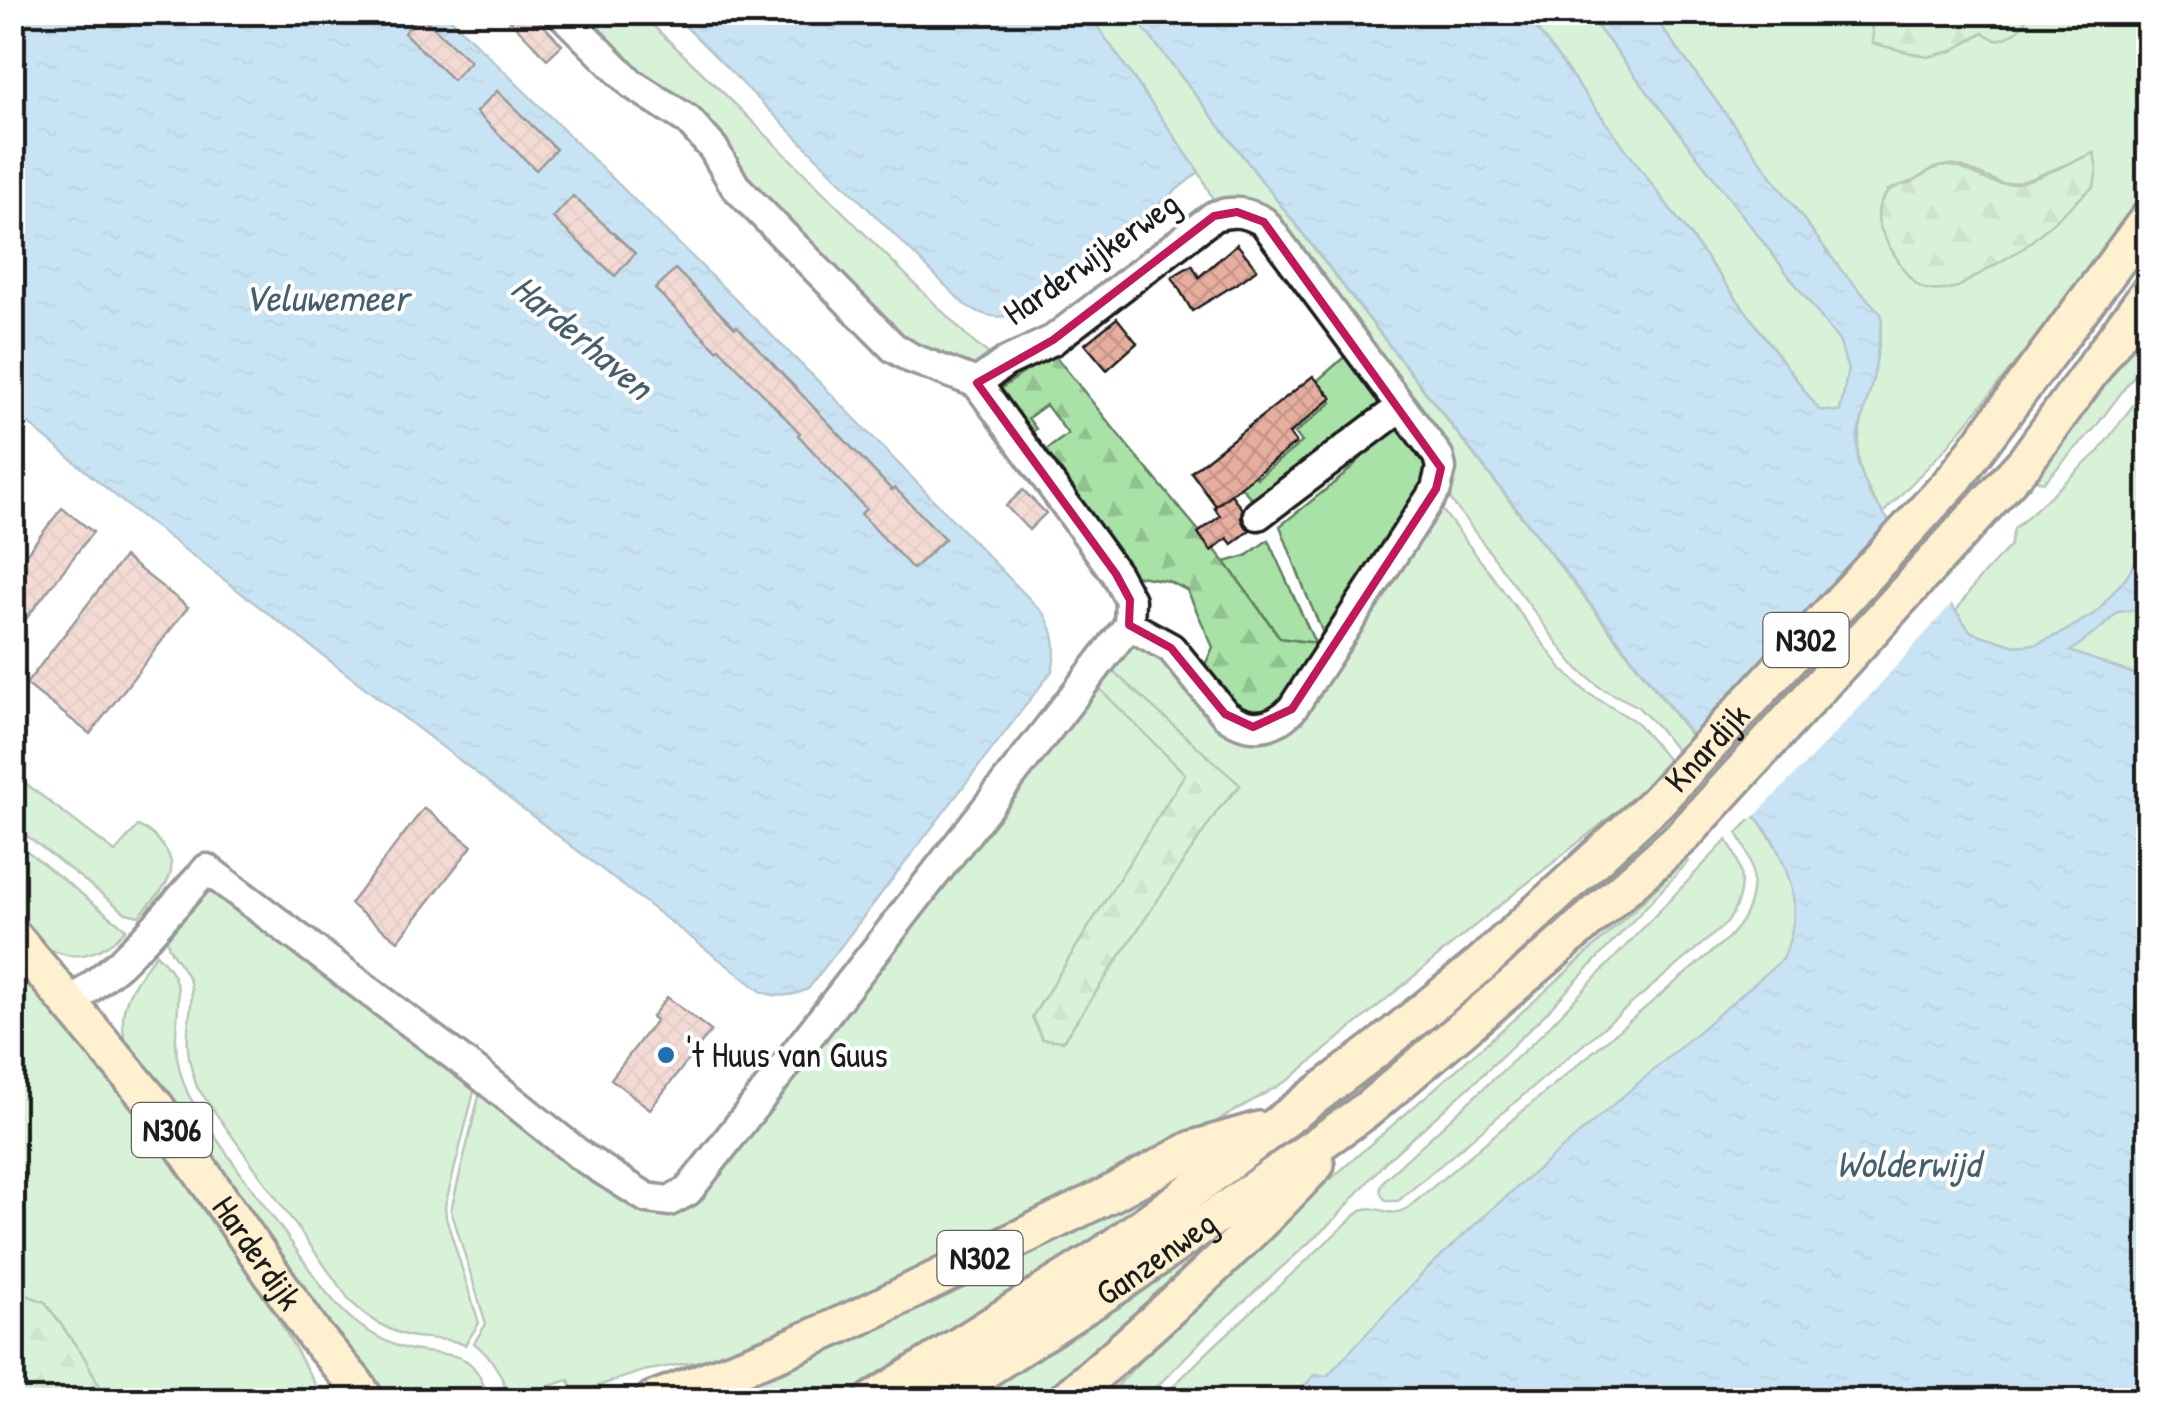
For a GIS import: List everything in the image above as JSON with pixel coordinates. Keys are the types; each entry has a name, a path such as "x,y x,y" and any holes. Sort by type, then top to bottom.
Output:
{"main road":[{"name":"Knardijk","path":"1279,1124 1480,964 1657,802 1955,478 2148,219"},
{"name":"Knardijk","path":"1368,1109 1683,836 2025,462 2148,293"},
{"name":"Harderdijk","path":"12,935 156,1107 315,1336 366,1400"},
{"name":"N302","path":"1065,1400 1152,1326 1260,1225 1368,1109"},
{"name":"Ganzenweg","path":"938,1400 1122,1282 1368,1109"},
{"name":"N302","path":"652,1400 780,1352 863,1315 1093,1202 1193,1148 1279,1124"},
{"name":"Ganzenweg","path":"873,1400 1104,1255 1279,1124"},
{"name":"Harderdijk","path":"315,1336 336,1400"}],"street":[{"path":"71,1003 148,936 207,869 483,1077 581,1156 646,1198 668,1201 688,1190 1128,625 1130,600 1116,574 977,383 911,358 894,347 735,186 714,148 688,120 632,84 560,12"},
{"name":"Harderwijkerweg","path":"977,383 1006,362 1053,340 1214,216 1251,214 1264,222 1438,456 1436,489 1292,709 1274,724 1242,725 1233,720 1172,648 1128,625"},
{"path":"1258,515 1400,407"}],"highlighted area":[{"path":"1237,212 1264,222 1441,468 1436,489 1292,709 1253,727 1225,714 1171,648 1129,625 1130,600 1116,574 977,383 1053,340 1214,216"}],"green space":[{"path":"571,13 640,13 974,343 992,356 973,372 908,348 658,92"},
{"path":"1088,13 1132,13 1692,737 1676,750 1637,706 1601,688 1568,657 1445,492 1350,322 1258,203 1215,203 1199,172"},
{"path":"1525,13 1587,13 1840,342 1848,370 1840,412 1819,410"},
{"path":"1651,13 1853,13 1864,16 1874,32 1967,43 1984,33 1996,40 2024,24 2028,13 2148,13 2148,193 2089,274 1946,448 1883,513 1864,479 1858,451 1881,314 1841,270","holes":["2094,153 1946,290 1920,286 1888,190 1914,181 1934,168 1950,165 2003,184 2023,182"]},
{"path":"1853,13 2028,13 2020,28 2007,37 1996,40 1983,33 1952,51 1927,57 1872,43 1870,23"},
{"path":"2094,153 2094,186 2025,247 1958,287 1935,290 1917,284 1901,265 1880,226 1878,210 1886,194 1933,169 1953,166 2007,184 2039,176"},
{"path":"2148,321 2148,357 2094,429 2044,482 2038,481 2036,474"},
{"path":"1351,351 1387,410 1257,504 1226,471 1242,463 1257,478 1302,442 1295,433 1332,402 1316,382"},
{"path":"1053,353 1225,562 1280,638 1315,643 1319,653 1284,711 1240,718 1201,674 1213,647 1187,590 1168,581 1127,574 1039,458 1042,446 1046,450 1068,434 1046,405 1028,418 1036,429 1032,432 1035,437 1026,444 991,395"},
{"path":"2148,385 2148,543 2126,577 2097,612 2037,644 2015,646 1971,632 1956,611 2010,546 2014,529 2099,451"},
{"path":"1399,420 1432,467 1426,488 1326,640 1280,526 1344,475"},
{"path":"1440,507 1563,670 1586,692 1636,722 1672,765 1290,1079 1188,1138 768,1349 643,1371 574,1394 569,1380 509,1398 496,1368 474,1343 486,1324 451,1210 481,1088 635,1208 660,1213 686,1209 1094,683 1186,774 1032,1017 1063,1041 1218,810 1240,786 1107,666 1131,642 1142,641 1252,735"},
{"path":"1268,540 1315,643 1281,639 1225,562 1246,556"},
{"path":"2148,608 2148,679 2069,652 2118,612"},
{"path":"1107,666 1240,785 1218,810 1063,1041 1042,1039 1032,1017 1185,774 1094,683"},
{"path":"12,773 115,852 138,826 157,839 169,856 170,875 139,916 126,913 13,825"},
{"path":"1754,816 1777,849 1791,883 1794,919 1784,959 1327,1376 1314,1375 1293,1400 1159,1400 1361,1210 1395,1212 1409,1207 1728,938 1750,901 1750,860 1737,833"},
{"path":"13,840 126,929 98,951 76,956 53,951 37,941 13,915"},
{"path":"1727,840 1738,861 1741,882 1737,903 1727,923 1398,1201 1387,1201 1380,1190 1385,1179 1536,1040"},
{"path":"1686,859 1689,861 1544,1015 1385,1162 1335,1219 1207,1335 1144,1400 1100,1400 1181,1317 1275,1234 1272,1231 1534,1001"},
{"path":"218,889 476,1084 445,1206 479,1323 465,1345 396,1332 350,1301 197,1087 188,1046 190,982 167,940 201,894"},
{"path":"156,954 177,985 177,1056 189,1096 320,1283 348,1316 382,1339 407,1349 459,1357 468,1362 489,1400 383,1400 376,1393 126,1044 125,1006 134,985"},
{"path":"12,965 105,1075 193,1189 257,1284 324,1400 107,1400 84,1357 45,1302 13,1290"},
{"path":"1202,1162 1027,1284 840,1400 681,1400"},
{"path":"1254,1209 1050,1400 974,1400 1109,1313"},
{"path":"13,1290 45,1302 84,1357 107,1400 13,1400"}],"water":[{"name":"Veluwemeer","path":"12,13 445,13 823,386 1045,615 1054,643 1052,671 808,989 785,995 762,992 128,506 13,411"},
{"path":"672,13 1088,13 1199,172 1026,310 1009,316 987,315 964,304"},
{"name":"Wolderwijd","path":"1132,13 1525,13 1819,410 1840,412 1848,370 1840,342 1587,13 1651,13 1841,270 1881,314 1873,380 1857,437 1858,464 1870,495 1971,632 2015,646 2037,644 2062,633 2097,612 2148,543 2148,608 2118,612 2070,651 2148,679 2148,1400 1293,1400 1314,1375 1327,1376 1427,1269 1494,1207 1783,959 1793,926 1793,897 1772,838"}],"pier":[{"path":"1895,521 1954,601 1858,709 1751,820 1690,742"}],"building":[{"path":"502,12 531,12 562,45 547,59"},
{"path":"420,15 470,61 453,80 404,33"},
{"path":"497,91 556,149 536,170 476,112"},
{"path":"573,196 635,253 615,276 553,218"},
{"path":"1237,244 1257,269 1192,311 1172,277 1192,265 1199,277"},
{"path":"675,269 737,326 892,490 895,488 945,539 913,569 861,514 866,509 800,433 719,348 655,289"},
{"path":"1117,318 1137,343 1107,370 1085,344"},
{"path":"1313,376 1332,398 1289,434 1296,443 1216,506 1191,472"},
{"path":"1023,490 1046,513 1029,530 1006,506"},
{"path":"1231,494 1250,530 1232,544 1227,538 1211,551 1198,533 1220,516 1214,507"},
{"path":"62,508 93,532 12,637 12,572"},
{"path":"124,557 188,607 90,734 26,684"},
{"path":"424,808 472,846 398,941 350,904"},
{"path":"667,997 711,1031 650,1109 611,1079 656,1020 652,1017"}],"place":[{"name":"'t Huus van Guus","path":"666,1055"}],"water label":[{"name":"Harderhaven","path":"582,337"}]}
